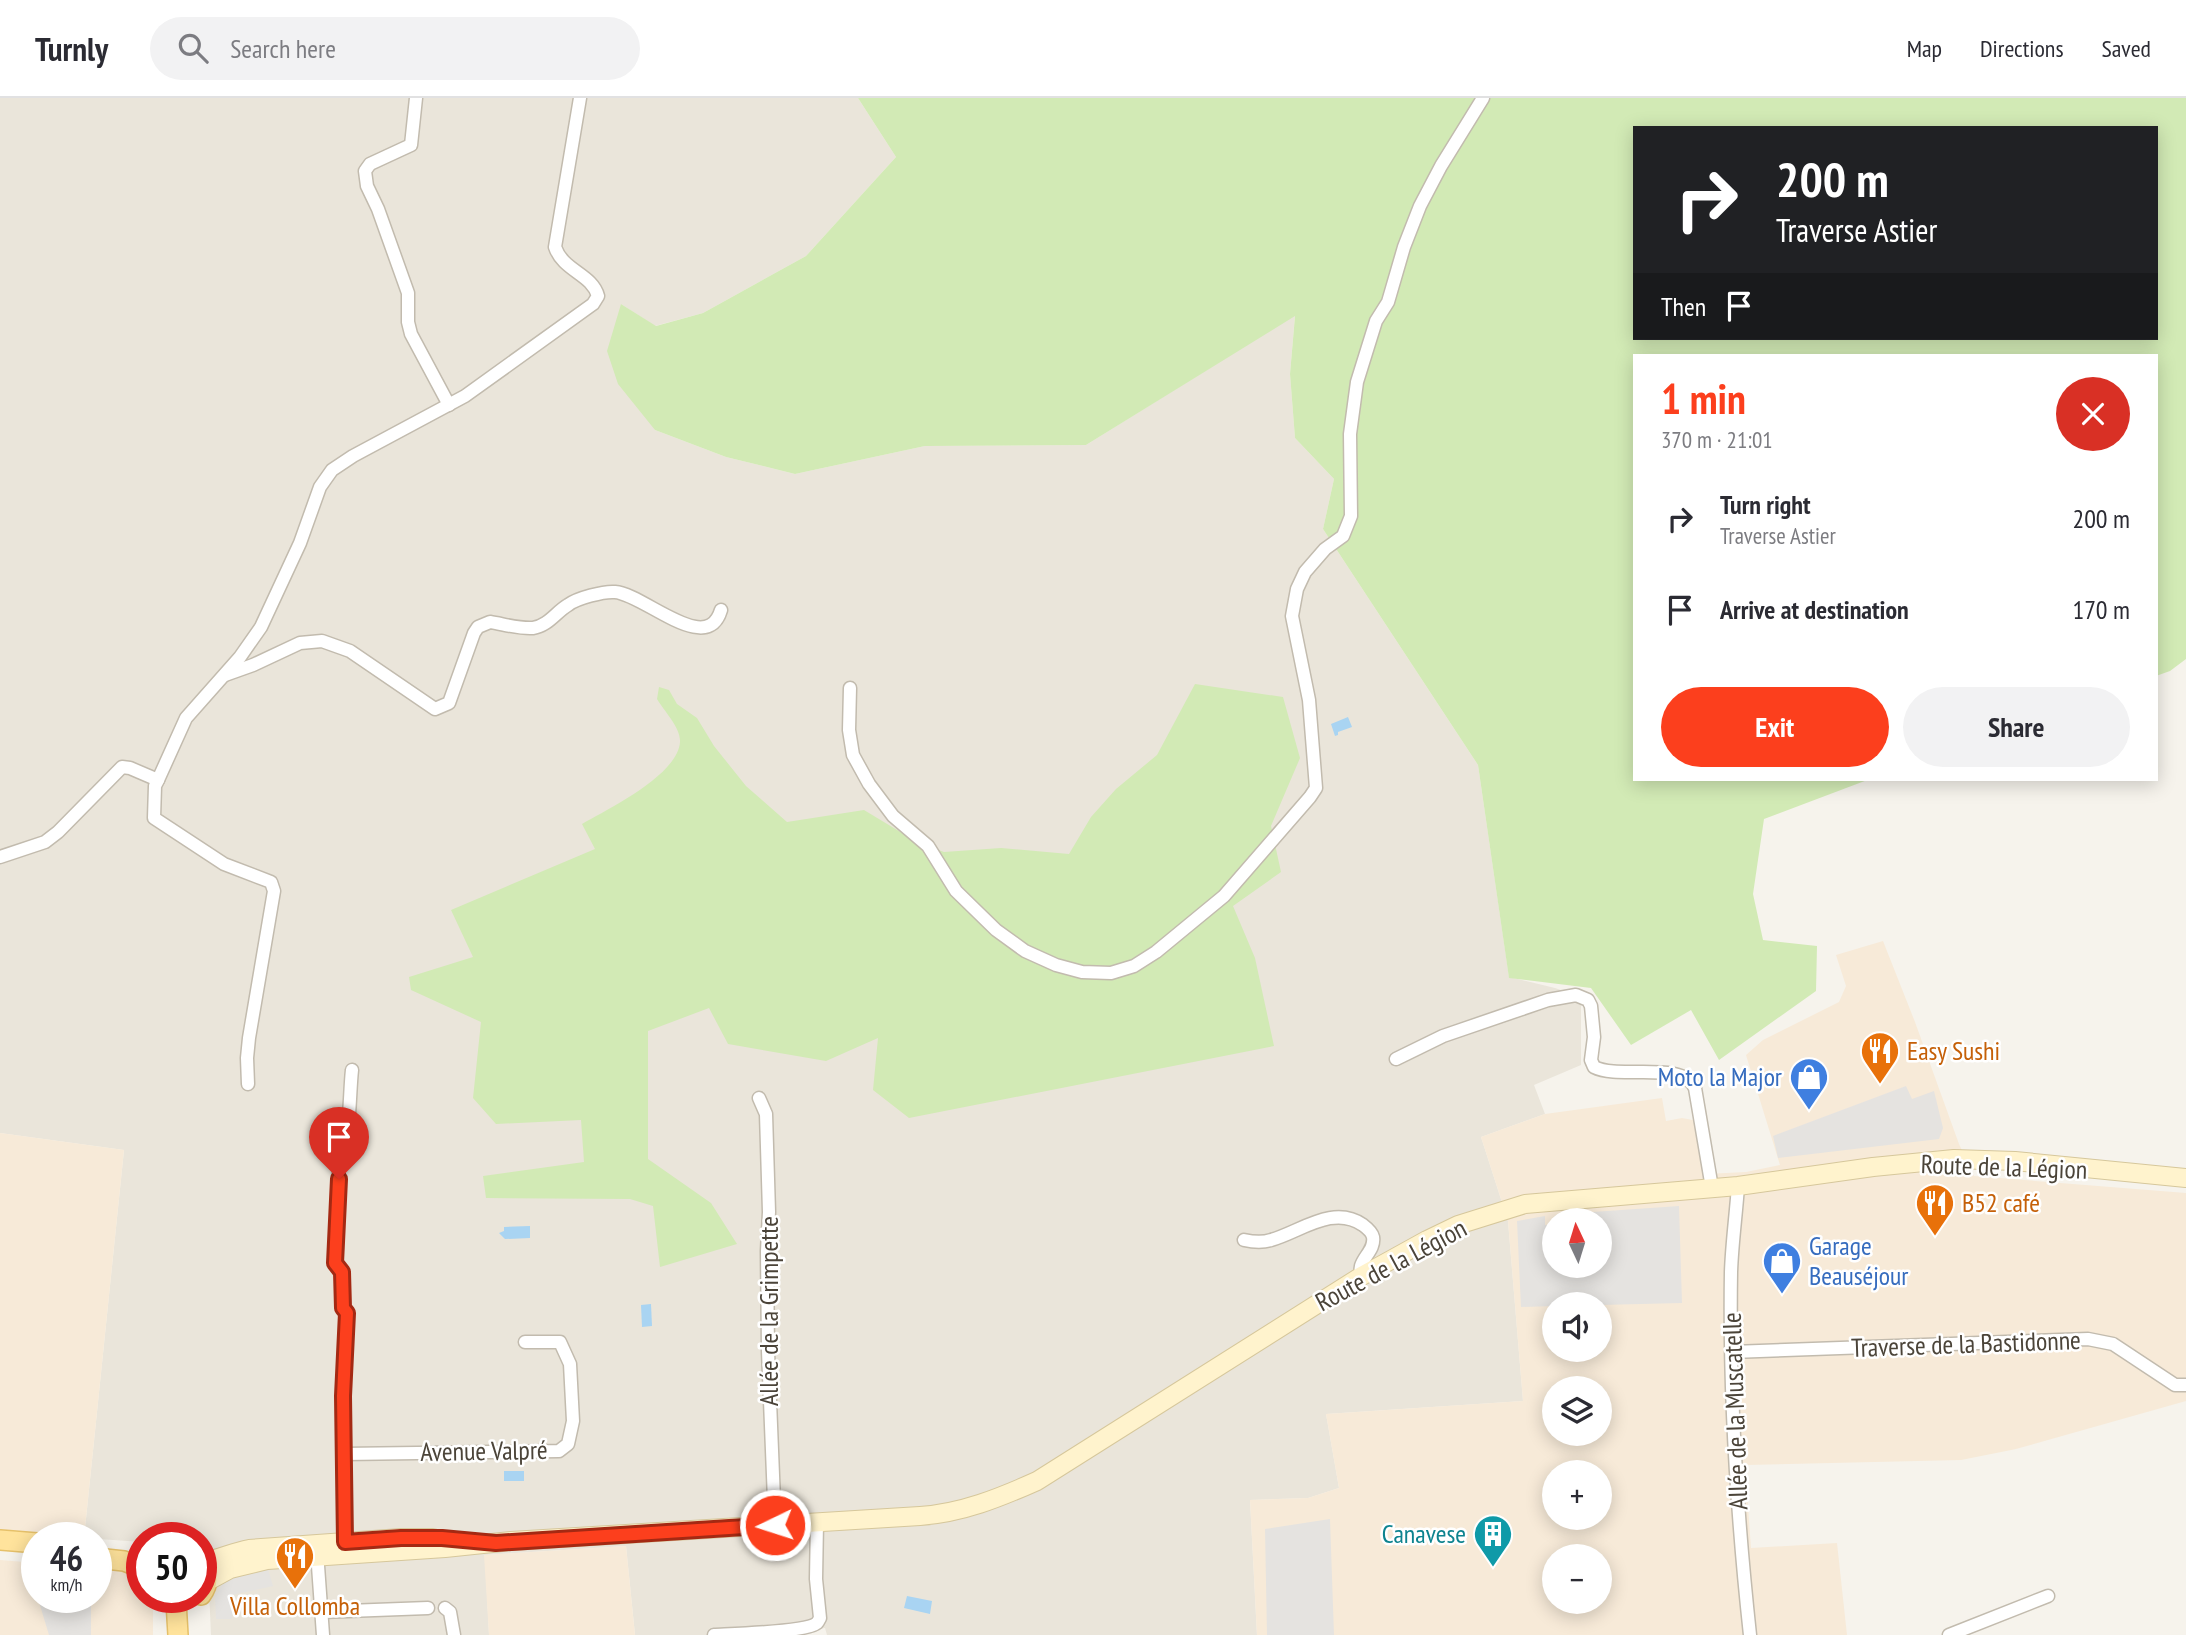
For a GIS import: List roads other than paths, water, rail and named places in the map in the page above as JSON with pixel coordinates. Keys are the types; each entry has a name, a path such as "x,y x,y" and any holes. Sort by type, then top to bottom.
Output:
{"main road":[{"name":"Route de la Légion","path":"217,1574 247,1564 317,1550 445,1548 939,1515 964,1509 1004,1496 1037,1481 1360,1277 1427,1240 1458,1225 1525,1204 1738,1186 1873,1167 1954,1159 2015,1161 2186,1178"},
{"path":"0,1539 21,1541"},
{"path":"0,1549 21,1551"},
{"path":"175,1613 178,1635"}],"street":[{"path":"416,98 411,145 370,164 365,171 365,179 408,293 408,322 411,334 449,405"},
{"path":"248,1084 249,1038 274,891 271,882 224,864 154,818 155,786 186,718 240,657 261,627 300,543 320,486 332,470 494,377 593,303 598,296 596,288 559,258 555,247 580,98"},
{"path":"850,688 849,730 853,755 869,783 893,816 928,846 956,891 996,930 1025,951 1056,965 1082,972 1111,973 1134,966 1156,952 1224,896 1315,788 1309,700 1292,616 1297,589 1306,572 1325,549 1343,536 1351,516 1350,434 1357,382 1376,321 1388,302 1404,247 1420,206 1483,98"},
{"path":"222,677 300,643 322,641 350,651 435,709 449,703 474,633 484,624 490,622 531,628 552,620 570,603 614,592 629,595 693,628 713,625 721,610"},
{"path":"0,857 30,848 52,837 121,766 158,780"},
{"path":"1396,1059 1443,1036 1548,1000 1576,995 1583,997 1591,1006 1594,1037 1591,1060 1594,1067 1609,1071 1679,1075 1693,1082 1712,1188"},
{"path":"345,1548 343,1396 347,1313 343,1308 342,1272 335,1263 339,1160 343,1153 352,1070"},
{"name":"Allée de la Grimpette","path":"759,1098 766,1114 769,1212 768,1351 775,1525"},
{"name":"Allée de la Muscatelle","path":"1738,1186 1731,1268 1732,1352 1736,1467 1750,1635"},
{"path":"1244,1240 1270,1241 1336,1216 1350,1218 1371,1232 1374,1238 1373,1246 1361,1265 1360,1277"},
{"name":"Traverse de la Bastidonne","path":"1732,1352 2088,1339 2113,1344 2175,1385 2186,1385"},
{"name":"Avenue Valpré","path":"343,1454 559,1451 568,1444 573,1421 570,1364 560,1342 526,1342"},
{"path":"714,1635 773,1631 817,1623 820,1618 816,1579 817,1522"},
{"path":"317,1550 323,1635"},
{"path":"1949,1635 2048,1595"},
{"path":"321,1612 428,1608"},
{"path":"445,1608 450,1612 454,1635"}],"water":[{"path":"1348,717 1352,727 1338,732 1335,736 1331,724"},
{"path":"530,1226 530,1238 505,1239 499,1233 504,1231 504,1227"},
{"path":"651,1304 652,1326 642,1327 641,1305"},
{"path":"504,1471 524,1471 524,1481 504,1481"},
{"path":"907,1596 932,1601 930,1614 904,1608"}],"place":[{"name":"Easy Sushi","path":"1880,1085"},
{"name":"Moto la Major","path":"1809,1111"},
{"name":"B52 café","path":"1935,1237"},
{"name":"Garage Beauséjour","path":"1782,1295"},
{"name":"Canavese","path":"1493,1568"},
{"name":"Villa Collomba","path":"295,1590"}]}
